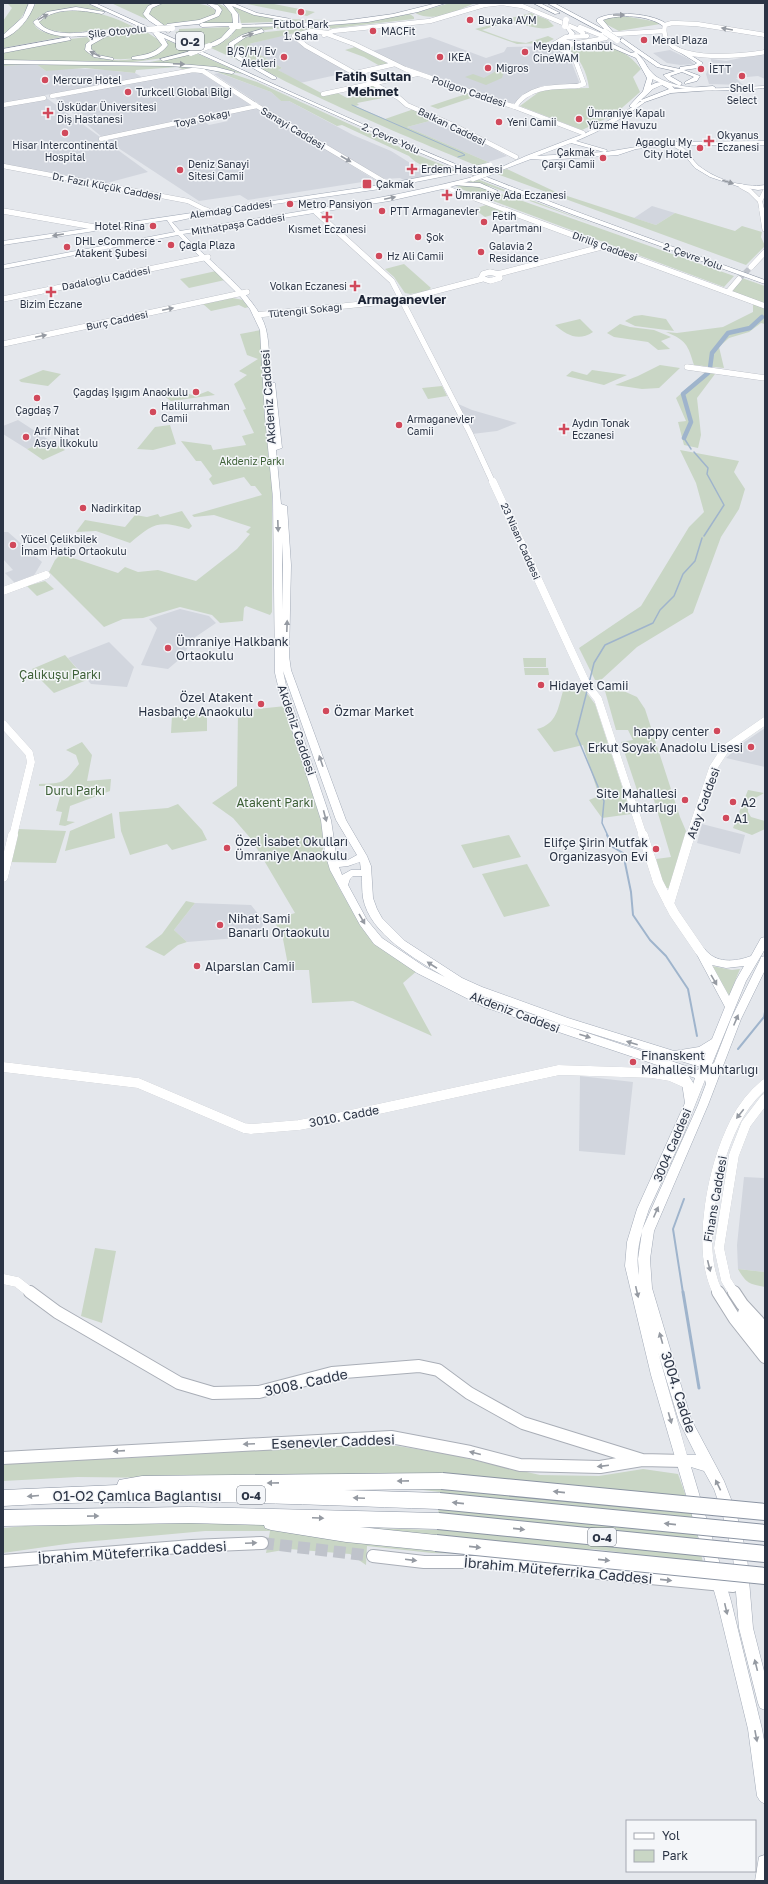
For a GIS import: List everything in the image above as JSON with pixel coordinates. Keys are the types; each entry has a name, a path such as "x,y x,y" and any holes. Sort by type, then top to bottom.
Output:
{"highway":[{"path":"3,37 24,19 32,3"},
{"name":"2. Çevre Yolu","path":"92,3 411,147 503,186 765,282"},
{"name":"2. Çevre Yolu","path":"104,3 169,28 276,80 496,177 765,276"},
{"path":"160,3 150,7 146,14 150,19 169,28 200,22 217,15 219,10 216,6 209,3"},
{"path":"126,64 164,59 191,53 209,46 228,35 235,28 237,22 233,10 222,3"},
{"path":"228,3 256,14 288,19 328,20 381,15"},
{"path":"239,25 331,21 408,12 435,3"},
{"path":"276,80 273,76 235,55 231,50 231,44 240,38 256,32 345,22 408,12 443,3"},
{"path":"536,3 562,16 572,33 570,37"},
{"path":"540,3 608,32"},
{"path":"550,3 594,26"},
{"path":"556,3 567,8"},
{"path":"560,3 608,32 656,63 670,69 688,72 698,77 695,80 683,83 666,80 656,75 637,51"},
{"path":"103,32 55,33 40,28 36,22 40,17 51,13 75,9 94,10 122,17"},
{"path":"608,32 599,21 602,18 627,15 657,20 664,28"},
{"path":"239,25 345,22"},
{"name":"Şile Otoyolu","path":"3,50 103,32 239,25"},
{"path":"138,29 99,38 89,43 88,50 96,56 116,59 133,59 151,55 161,50 165,45 163,40 152,31"},
{"name":"Şile Otoyolu","path":"3,50 138,29"},
{"path":"619,40 642,63 650,78 646,91"},
{"path":"578,44 611,45 642,63"},
{"path":"656,63 677,68 692,67 700,64 697,59 678,49"},
{"path":"3,62 39,60 126,64 181,64 206,67 267,82"},
{"path":"658,84 670,86 672,89 668,88 645,95 632,106 646,91 658,84"},
{"path":"643,101 668,88 712,88"},
{"path":"455,184 480,185 576,220 732,270"},
{"path":"63,1494 142,1484 442,1481 765,1512"},
{"name":"O1-O2 Çamlıca Bağlantısı","path":"3,1498 63,1494 155,1492 440,1501 765,1533"},
{"path":"237,1516 311,1529 765,1576"},
{"name":"O1-O2 Çamlıca Bağlantısı","path":"3,1518 237,1516 438,1521 765,1554"},
{"path":"3,1523 54,1517"}],"main road":[{"path":"642,63 652,75 661,80 680,86 712,88 765,86"},
{"path":"683,83 707,86 765,86"},
{"path":"528,157 571,141 628,112 643,101"},
{"path":"516,157 583,133 632,106"},
{"path":"571,141 604,151 618,153"},
{"path":"528,157 546,158 618,153 641,147 672,144 765,143"},
{"path":"672,144 680,147 687,157 704,172 741,186 755,188 765,187"},
{"path":"680,147 687,144"},
{"name":"Alemdağ Caddesi","path":"3,243 395,185 434,178 516,157"},
{"name":"Mithatpaşa Caddesi","path":"3,267 168,235 316,212 444,187 473,179 528,157"},
{"path":"459,172 452,176 454,179 473,179"},
{"path":"434,178 442,177 448,180 449,183 444,187"},
{"name":"Akdeniz Caddesi","path":"221,210 169,221 176,231 182,233 244,295 269,326 271,334 270,362 276,414 288,565 285,656 287,670 341,820 362,856 366,874 368,898 379,921 401,944 458,981 518,1006 711,1070"},
{"path":"158,219 166,222 172,232 168,235"},
{"name":"Akdeniz Caddesi","path":"259,315 264,331 268,406 277,496 279,673 283,690 326,820 330,853 333,862 343,885 364,922 378,941 433,976 488,1004 676,1068 711,1070"},
{"path":"333,862 340,864 352,863 362,856"},
{"path":"343,885 344,880 349,873 356,871 366,874"},
{"name":"3004 Caddesi","path":"632,1254 633,1242 643,1209 662,1171 687,1110 711,1070 718,1038 741,980 765,941"},
{"path":"700,951 712,961 727,965 740,964 753,959"},
{"path":"700,951 730,1007"},
{"path":"711,1070 765,960"},
{"path":"669,1055 695,1053 709,1047 718,1038"},
{"path":"676,1068 688,1084 690,1092 687,1110"},
{"name":"3004. Cadde","path":"711,1070 648,1231 644,1259 646,1288 685,1421 707,1466 719,1486 730,1512 740,1556 746,1628 765,1703"},
{"name":"3004. Cadde","path":"632,1254 631,1266 659,1381 720,1585 755,1729 765,1796"},
{"name":"Esenevler Caddesi","path":"684,1462 693,1462 707,1466"},
{"path":"763,1881 765,1863"}],"street":[{"name":"Balkan Caddesi","path":"328,33 426,20 452,14 480,3"},
{"name":"Balkan Caddesi","path":"506,3 492,4 426,20 319,33 302,33 296,35 295,38 373,84 400,98 407,105 453,125 516,157"},
{"path":"506,3 524,7 577,29 583,32 582,36"},
{"path":"520,3 594,34 600,35 664,28 675,22 713,26 765,35"},
{"path":"581,28 592,37"},
{"path":"664,28 664,38"},
{"path":"319,33 328,33 356,45"},
{"path":"319,33 356,45"},
{"path":"553,46 565,46 625,35 654,34 664,38 678,49 697,55 747,55 765,52"},
{"path":"553,46 561,40 570,37 592,37"},
{"path":"561,40 578,44 591,40 592,37"},
{"name":"Poligon Caddesi","path":"356,45 417,74 515,107 583,133"},
{"path":"553,46 568,52"},
{"path":"505,104 518,102 539,88 578,86 584,84 574,57 564,49 565,46"},
{"path":"356,74 395,64"},
{"name":"Sanayi Caddesi","path":"3,105 193,70 206,73 257,106 382,181 395,185"},
{"path":"323,94 417,74"},
{"path":"515,107 518,102"},
{"name":"Toya Sokağı","path":"101,139 257,106"},
{"name":"Dr. Fazıl Küçük Caddesi","path":"3,166 188,201 210,212"},
{"name":"Dr. Fazıl Küçük Caddesi","path":"3,169 176,202 188,206 191,209 191,214"},
{"path":"380,187 382,181"},
{"path":"741,186 750,191 760,201 765,229"},
{"name":"Diriliş Caddesi","path":"444,187 765,306"},
{"path":"760,201 765,191"},
{"path":"3,211 100,228"},
{"name":"23 Nisan Caddesi","path":"316,212 389,277 440,371 496,487 587,686 598,699 658,882 669,904 700,951"},
{"path":"32,216 40,220 78,227 76,232"},
{"name":"Tütengil Sokağı","path":"259,315 402,300 482,279 496,280 500,278 498,274 605,246"},
{"path":"751,267 765,252"},
{"name":"Dadaloğlu Caddesi","path":"3,299 206,258"},
{"path":"728,292 739,279"},
{"name":"Burç Caddesi","path":"3,344 231,296 244,295"},
{"path":"687,367 765,378"},
{"path":"3,591 46,575"},
{"name":"Atay Caddesi","path":"669,904 680,866 713,768 726,748 765,721"},
{"path":"3,724 29,753 31,762 3,877"},
{"name":"3010. Cadde","path":"3,1067 64,1073 138,1083 237,1125 251,1129 299,1125 337,1118 559,1070 585,1069 616,1072 650,1072 682,1080 688,1084"},
{"name":"Finans Caddesi","path":"765,1084 735,1120 726,1144 714,1193 707,1234 707,1257 712,1278 733,1318 765,1357"},
{"name":"Finans Caddesi","path":"765,1099 746,1124 734,1155 719,1248 726,1280 735,1301 765,1341"},
{"name":"3008. Cadde","path":"3,1279 17,1282 57,1312 179,1383 213,1393 259,1392 332,1373 419,1366 438,1370 469,1393 523,1423 642,1460"},
{"name":"Finans Caddesi","path":"726,1280 742,1304 765,1329"},
{"name":"Esenevler Caddesi","path":"3,1458 391,1437 470,1452 520,1465 600,1467 642,1460 684,1462"},
{"name":"İbrahim Müteferrika Caddesi","path":"3,1561 192,1546 262,1543"},
{"name":"İbrahim Müteferrika Caddesi","path":"373,1556 424,1562 486,1562 732,1586 741,1581"}],"shaded area":[{"path":"287,34 298,43 350,72 300,83 278,70 282,68 249,48 249,44"},
{"path":"430,37 486,58 504,52 507,47 550,46 569,56 580,84 541,86 515,103 508,103 402,66 372,51"},
{"path":"670,50 689,59 694,64 680,65 667,63 653,53"},
{"path":"765,53 765,79 758,76 736,78 743,85 709,84 706,74 711,64 711,59 726,61"},
{"path":"36,64 46,71 64,68 114,70 135,73 142,77 3,103 3,66"},
{"path":"197,70 253,105 102,137 55,98"},
{"path":"219,73 271,92 281,101 289,101 353,135 391,151 431,176 406,181 400,178 385,179 294,127 214,74"},
{"path":"43,98 48,99 148,172 103,184 3,164 3,106"},
{"path":"255,107 293,130 296,135 304,136 375,180 248,200 240,195 199,201 106,140 201,119 209,125 228,121 221,115"},
{"path":"437,119 468,134 507,156 488,162 407,127"},
{"path":"652,206 675,213 656,225 634,218"},
{"path":"456,403 472,410 517,423 497,431 472,434"},
{"name":"Arif Nihat Asya İlkokulu","path":"18,420 49,440 27,449 3,434 3,426"},
{"name":"Yücel Çelikbilek İmam Hatip Ortaokulu","path":"3,532 8,532 42,562 33,577 15,583 5,573 13,570 3,559"},
{"name":"Ümraniye Halkbank Ortaokulu","path":"180,609 209,616 216,623 194,638 181,658 168,669 141,665 157,628 149,619"},
{"path":"109,642 134,667 127,687 91,684 68,658"},
{"name":"Erkut Soyak Anadolu Lisesi","path":"765,728 765,767 726,758 743,743"},
{"path":"702,824 745,835 740,854 697,843"},
{"name":"Nihat Sami Banarlı Ortaokulu","path":"195,903 251,905 263,920 262,936 187,942 174,930"},
{"path":"580,1076 633,1082 625,1155 579,1151"},
{"path":"744,1177 765,1178 765,1272 738,1269 737,1245"}],"green space":[{"path":"7,3 29,3 19,20 3,35 3,21 12,8"},
{"path":"36,3 86,3 105,11 68,9 48,13 40,16 34,21 37,28 51,34 73,35 3,48 3,39 26,21"},
{"path":"111,3 158,3 145,10 144,15 148,20"},
{"path":"164,3 200,4 213,8 217,12 207,18 192,23 164,25 148,15 149,10 156,5"},
{"path":"212,3 223,5 231,12 234,19 233,24 191,24 200,23 219,14 222,10 220,7"},
{"path":"269,3 315,12 307,16 247,4"},
{"path":"450,3 475,3 445,15 430,17 415,13"},
{"path":"231,6 254,15 276,19 331,20 241,23 239,14"},
{"path":"74,10 105,15 134,27 68,33 44,29 38,23 40,20 54,13"},
{"path":"531,13 548,20 554,26 549,28 537,28 507,19"},
{"path":"410,14 414,17 414,19 299,32 249,44 253,46 249,48 282,68 278,70 323,94 336,92 347,98 368,94 359,88 373,85 393,96 357,103 359,105 355,106 385,119 414,109 437,119 407,127 488,162 478,166 346,110 271,74 245,58 232,47 239,39 257,33 363,22"},
{"path":"624,16 658,22 660,24 619,31 602,22 604,18"},
{"path":"498,23 501,24 482,30 512,41 526,43 548,36 554,39 546,43 517,44 475,29"},
{"path":"231,27 221,38 207,46 175,32 179,31 179,29"},
{"path":"238,27 299,27 258,31 237,38 230,43 228,49 235,57 246,64 211,48 229,38"},
{"path":"145,31 162,42 162,46 152,54 129,59 111,59 96,54 90,50 91,43 106,37 117,34"},
{"path":"106,35 87,43 85,47 91,54 110,60 146,57 164,50 167,40 192,51 144,61 119,63 38,60 3,61 3,53 70,39"},
{"path":"600,44 623,52 641,69 633,77 640,92 615,114 582,130 520,106 543,89 589,88 587,76 582,65 576,56 567,48 572,46"},
{"path":"355,47 389,64 380,66 364,57 345,50"},
{"path":"196,53 243,74 195,65 145,63"},
{"path":"3,63 180,65 209,70 195,68 184,70 178,67 136,70 135,73 85,68 46,71 36,64 3,66"},
{"path":"505,67 502,78 486,85 465,77 473,74 484,78"},
{"path":"213,70 230,73 257,82 415,154 458,171 445,173 421,165 409,156 342,125 337,126 289,101 281,101 271,92"},
{"path":"469,93 477,96 438,109 430,106"},
{"path":"507,169 558,193 656,225 675,213 735,231 742,226 762,232 761,237 765,246 746,265 494,173"},
{"path":"477,179 593,224 489,186 466,183"},
{"path":"464,185 475,186 517,199 734,276 724,287 456,187"},
{"path":"489,204 506,211 485,217 474,209"},
{"path":"404,264 431,288 427,291 410,294 405,293 394,277 385,269"},
{"path":"216,271 225,280 189,288 180,279"},
{"path":"742,278 765,286 765,304 731,293"},
{"path":"233,298 243,300 249,307 245,308 239,305 211,311 203,304"},
{"path":"753,303 765,307 765,324 761,323 749,332 729,338 719,347 724,368 694,365 685,344 678,338 666,332 677,333 723,327 753,312"},
{"path":"642,315 666,319 674,331 635,326 625,321 634,316"},
{"path":"580,319 593,332 582,337 578,337 564,332 555,325"},
{"path":"620,324 630,327 654,330 671,337 661,341 670,349 658,350 648,342 614,337 607,333"},
{"name":"Akdeniz Parkı","path":"261,330 272,485 272,612 270,615 246,606 244,608 243,621 220,623 212,615 180,607 143,618 123,619 104,627 49,572 55,560 61,554 118,573 125,567 138,572 158,570 196,581 237,549 250,534 246,532 251,527 214,515 194,517 192,515 262,495 255,486 251,486 244,477 213,485 209,479 212,476 201,461 196,461 181,441 211,445 213,450 246,445 242,436 254,433 243,410 246,409 234,384 247,375 239,371 258,359 247,355 240,334"},
{"path":"660,365 680,368 659,388 642,389 615,385 638,376"},
{"path":"43,370 61,374 48,386 21,382 19,380"},
{"path":"592,370 627,375 604,385 566,376 572,371 587,375"},
{"path":"707,371 715,374 697,398 701,435 698,448 684,445 678,422 686,421 676,398"},
{"path":"442,386 447,396 428,399 422,388"},
{"path":"171,388 195,396 208,391 215,395 171,401 161,394"},
{"path":"170,425 176,444 153,450 137,449 155,427"},
{"path":"49,440 65,450 43,460 27,449"},
{"path":"680,450 739,461 734,472 745,489 739,509 721,537 693,613 637,647 601,680 595,680 579,648 641,606 689,527 704,512 696,483"},
{"path":"182,511 192,526 189,529 163,524 157,525 145,531 130,543 96,531 76,532 85,520 125,527 135,515 147,517 158,514 160,517"},
{"path":"45,581 54,589 37,596 27,586"},
{"name":"Çalıkuşu Parkı","path":"65,655 87,680 54,693 32,669"},
{"path":"523,658 546,658 546,667 524,667"},
{"path":"524,668 548,668 549,675 525,675"},
{"path":"580,684 595,704 631,814 602,818 589,800 599,796 583,745 554,752 537,729 544,727 553,719 558,709 563,691"},
{"path":"619,689 637,697 645,709 680,817 686,831 669,888 664,888 656,859 671,857 651,790 637,790 621,742 633,740 628,730 616,730 605,691"},
{"name":"Atakent Parkı","path":"286,706 323,820 323,851 338,886 355,915 418,970 403,983 432,1036 353,1001 312,1003 309,970 289,970 282,934 273,920 295,913 252,840 233,818 212,803 237,786 238,711"},
{"path":"207,713 207,731 171,733 172,715"},
{"name":"Duru Parkı","path":"82,742 92,755 87,781 111,779 110,791 70,806 67,821 75,822 65,826 59,825 62,812 56,811 63,786 39,786 39,784 58,783 66,779 79,764 76,755 66,750"},
{"path":"748,790 764,793 753,800 748,808 748,812 751,817 765,821 765,829 752,835 733,828"},
{"path":"178,804 202,830 207,840 172,850 167,844 130,855 121,831 119,812 168,808"},
{"path":"112,813 115,838 65,851 70,831"},
{"path":"19,829 66,831 56,863 8,862"},
{"path":"509,835 521,857 473,868 461,845"},
{"path":"527,864 550,906 504,917 482,874"},
{"path":"186,901 195,903 174,930 187,942 178,945 164,956 145,947 162,934"},
{"path":"712,966 732,970 740,969 729,996"},
{"path":"95,1248 116,1251 102,1323 81,1316"},
{"path":"738,1269 765,1272 765,1287 748,1282"},
{"path":"364,1443 398,1446 452,1455 540,1475 599,1476 643,1469 678,1474 694,1519 703,1563 594,1549 479,1554 432,1553 367,1546 366,1565 350,1554 289,1549 266,1553 270,1531 205,1531 73,1543 3,1553 3,1528 47,1524 231,1521 321,1527 437,1530 440,1492 338,1480 78,1477 3,1481 3,1462 149,1457"}],"waterway":[{"path":"352,105 465,155 458,157"},
{"path":"710,368 712,353 728,333 750,328 762,317"},
{"path":"684,438 691,422 683,394 708,373"},
{"path":"684,438 691,449"},
{"path":"694,452 708,468 707,474 724,505 704,536"},
{"path":"589,683 594,663 605,645 653,623 660,610 674,596 683,574 695,561 702,538"},
{"path":"587,691 576,734 604,801 602,823 608,836"},
{"path":"607,835 609,839"},
{"path":"611,846 623,853 631,892 633,915 650,940 666,956 688,989 697,1036"},
{"path":"738,1049 764,1017 765,1012"},
{"path":"683,1293 673,1229 684,1199"},
{"path":"683,1292 699,1388"}],"tunnel":[{"path":"739,279 751,267"},
{"path":"262,1543 373,1556"}],"place":[{"name":"Futbol Park 1. Saha","path":"301,12"},
{"name":"Buyaka AVM","path":"470,20"},
{"name":"MACFit","path":"373,31"},
{"name":"Meral Plaza","path":"644,40"},
{"name":"Meydan İstanbul CineWAM","path":"525,52"},
{"name":"B/S/H/ Ev Aletleri","path":"284,57"},
{"name":"IKEA","path":"440,57"},
{"name":"Migros","path":"488,68"},
{"name":"İETT","path":"701,69"},
{"name":"Shell Select","path":"742,76"},
{"name":"Mercure Hotel","path":"45,80"},
{"name":"Turkcell Global Bilgi","path":"128,92"},
{"name":"Üsküdar Üniversitesi Diş Hastanesi","path":"48,113"},
{"name":"Ümraniye Kapalı Yüzme Havuzu","path":"579,119"},
{"name":"Yeni Camii","path":"499,122"},
{"name":"Hisar Intercontinental Hospital","path":"65,133"},
{"name":"Okyanus Eczanesi","path":"709,141"},
{"name":"Ağaoğlu My City Hotel","path":"700,148"},
{"name":"Çakmak Çarşı Camii","path":"603,158"},
{"name":"Erdem Hastanesi","path":"412,169"},
{"name":"Deniz Sanayi Sitesi Camii","path":"180,170"},
{"name":"Çakmak","path":"367,184"},
{"name":"Ümraniye Ada Eczanesi","path":"447,195"},
{"name":"Metro Pansiyon","path":"290,204"},
{"name":"PTT Armağanevler","path":"382,211"},
{"name":"Kısmet Eczanesi","path":"327,217"},
{"name":"Fetih Apartmanı","path":"484,222"},
{"name":"Hotel Rina","path":"153,226"},
{"name":"Şok","path":"418,237"},
{"name":"Çağla Plaza","path":"171,245"},
{"name":"DHL eCommerce - Atakent Şubesi","path":"67,247"},
{"name":"Galavia 2 Residance","path":"481,252"},
{"name":"Hz Ali Camii","path":"379,256"},
{"name":"Volkan Eczanesi","path":"355,286"},
{"name":"Bizim Eczane","path":"51,292"},
{"name":"Çağdaş Işığım Anaokulu","path":"196,392"},
{"name":"Çağdaş 7","path":"37,398"},
{"name":"Halilurrahman Camii","path":"153,412"},
{"name":"Armağanevler Camii","path":"399,425"},
{"name":"Aydın Tonak Eczanesi","path":"564,429"},
{"name":"Arif Nihat Asya İlkokulu","path":"26,437"},
{"name":"Nadirkitap","path":"83,508"},
{"name":"Yücel Çelikbilek İmam Hatip Ortaokulu","path":"13,545"},
{"name":"Ümraniye Halkbank Ortaokulu","path":"168,648"},
{"name":"Hidayet Camii","path":"541,685"},
{"name":"Özel Atakent Hasbahçe Anaokulu","path":"261,704"},
{"name":"Özmar Market","path":"326,711"},
{"name":"happy center","path":"717,731"},
{"name":"Erkut Soyak Anadolu Lisesi","path":"751,747"},
{"name":"Site Mahallesi Muhtarlığı","path":"685,800"},
{"name":"A2","path":"733,802"},
{"name":"A1","path":"726,818"},
{"name":"Özel İsabet Okulları Ümraniye Anaokulu","path":"227,848"},
{"name":"Elifçe Şirin Mutfak Organizasyon Evi","path":"656,849"},
{"name":"Nihat Sami Banarlı Ortaokulu","path":"220,925"},
{"name":"Alparslan Camii","path":"197,966"},
{"name":"Finanskent Mahallesi Muhtarlığı","path":"633,1062"}],"district":[{"name":"Fatih Sultan Mehmet","path":"373,84"},
{"name":"Armağanevler","path":"402,299"}]}
